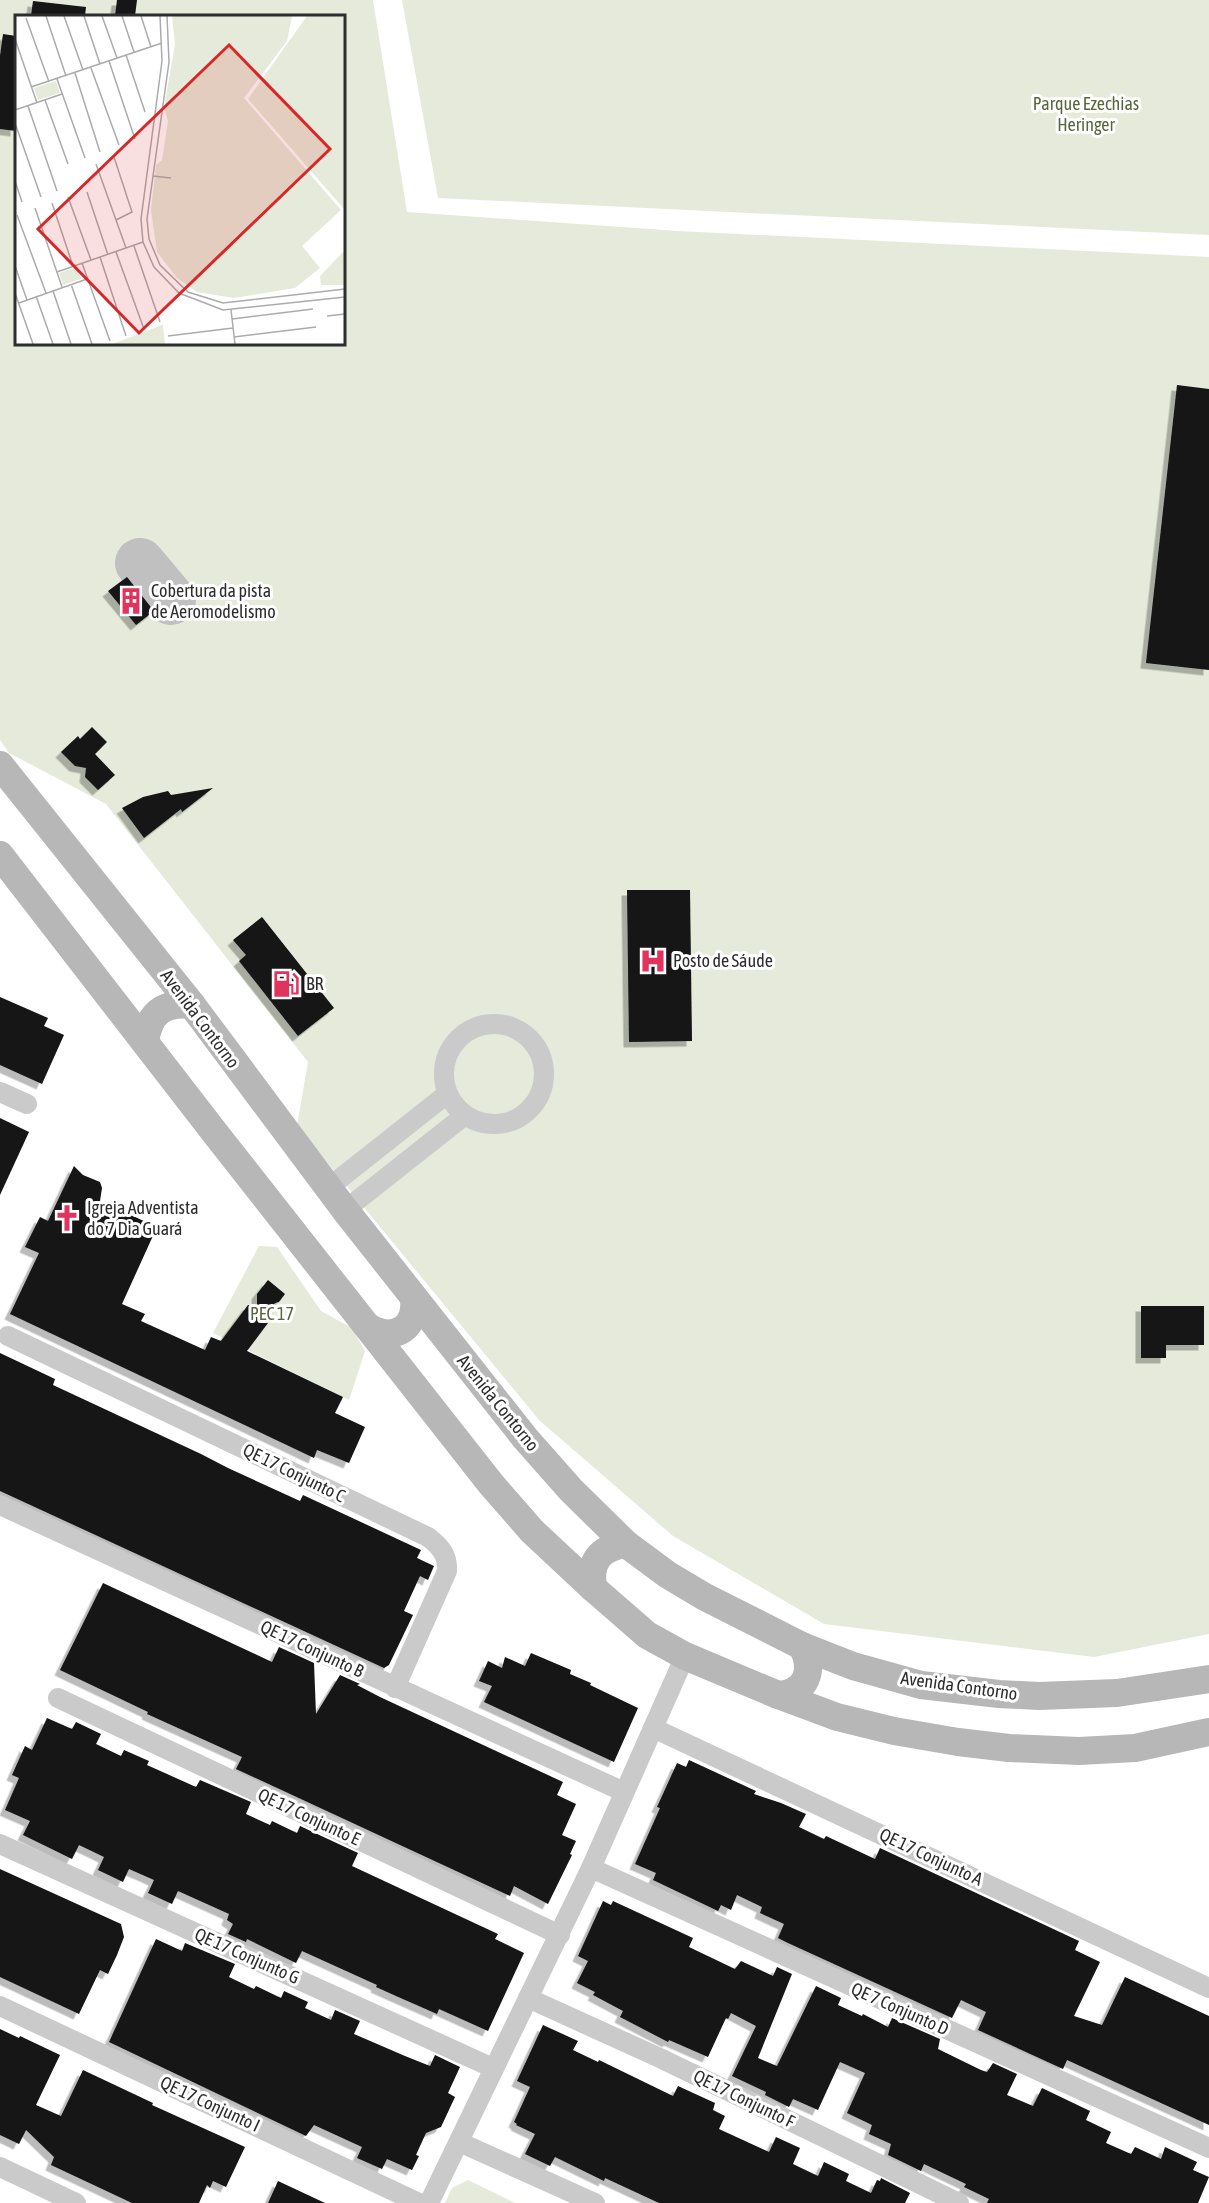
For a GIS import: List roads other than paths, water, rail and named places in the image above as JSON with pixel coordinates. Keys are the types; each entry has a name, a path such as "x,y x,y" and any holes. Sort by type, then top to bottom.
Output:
{"main road":[{"name":"Avenida Contorno","path":"0,765 192,1005 336,1199 525,1438 571,1490 626,1544 668,1575 705,1597 802,1646 853,1666 921,1684 999,1694 1039,1696 1117,1693 1209,1679"},
{"path":"0,855 491,1484 532,1531 647,1635 685,1656 778,1695 837,1717 894,1731 1009,1748 1101,1751 1135,1748 1209,1732"},
{"path":"145,1042 147,1028 154,1016 165,1008 178,1004 192,1005"},
{"path":"370,1328 379,1333 399,1332 413,1318 414,1298"},
{"path":"593,1588 591,1575 594,1563 613,1546 626,1544"},
{"path":"778,1695 785,1695 799,1688 807,1676 808,1661 802,1646"}],"street":[{"path":"493,1023 509,1025 523,1032 535,1044 542,1058 545,1074 542,1090 534,1105 523,1116 508,1123 492,1125 476,1122 464,1116 447,1094 443,1078 445,1061 451,1047 462,1034 477,1026 493,1023"},
{"path":"0,1092 27,1104"},
{"path":"336,1199 447,1094"},
{"path":"336,1199 464,1116"},
{"name":"QE 17 Conjunto C","path":"8,1336 428,1537 438,1545 448,1562 447,1571 395,1688"},
{"name":"QE 17 Conjunto B","path":"0,1505 624,1792"},
{"path":"429,2203 560,1935 685,1656"},
{"name":"QE 17 Conjunto E","path":"58,1698 560,1935"},
{"name":"QE 17 Conjunto A","path":"653,1728 1209,1988"},
{"name":"QE 17 Conjunto G","path":"0,1844 493,2068"},
{"name":"QE 7 Conjunto D","path":"591,1868 1209,2148"},
{"name":"QE 17 Conjunto F","path":"528,1998 662,2059 959,2203"},
{"name":"QE 17 Conjunto I","path":"0,2006 419,2203"},
{"path":"459,2142 586,2201"},
{"path":"0,2167 76,2203"}],"place":[{"name":"Cobertura da pista de Aeromodelismo","path":"131,601"},
{"name":"Posto de Sáude","path":"653,961"},
{"name":"BR","path":"286,984"},
{"name":"Igreja Adventista do 7 Dia Guará","path":"67,1218"}],"park label":[{"name":"Parque Ezechias Heringer","path":"1086,114"},
{"name":"PEC 17","path":"272,1314"}]}
